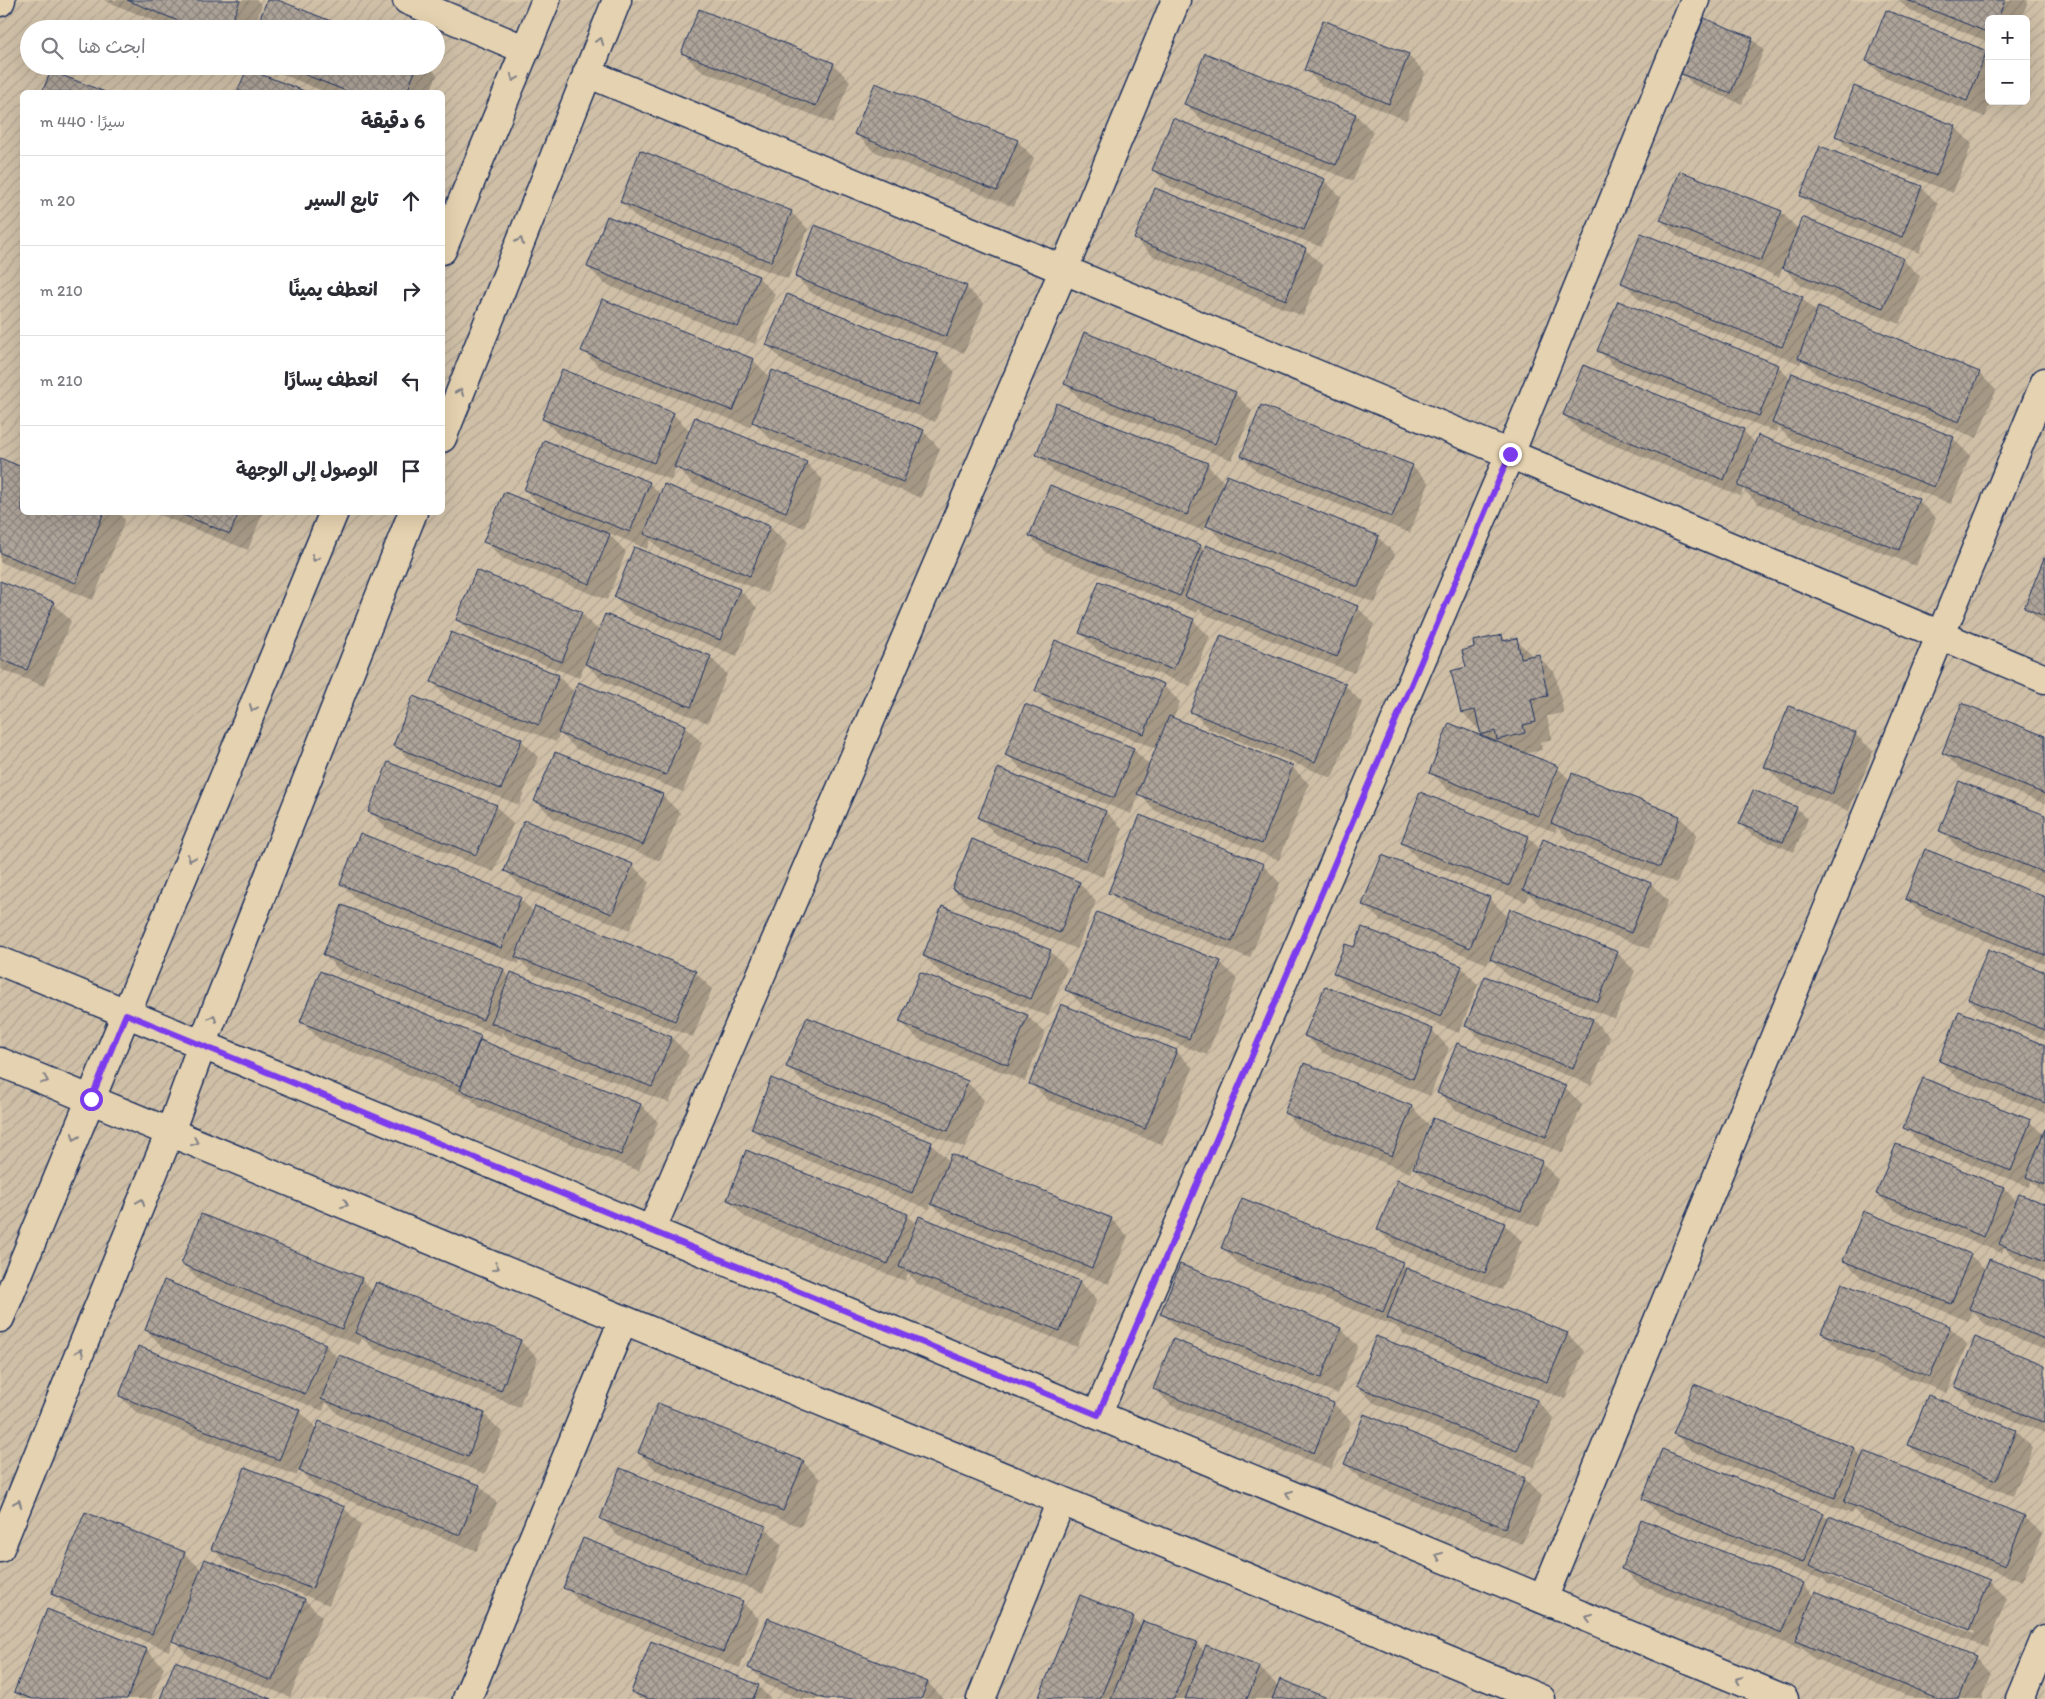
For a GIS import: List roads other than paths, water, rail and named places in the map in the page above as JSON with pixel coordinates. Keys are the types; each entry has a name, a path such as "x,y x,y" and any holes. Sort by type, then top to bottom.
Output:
{"street":[{"path":"407,0 526,50"},
{"path":"445,243 546,0"},
{"path":"445,430 617,0"},
{"path":"651,1231 1064,269 1176,0"},
{"path":"1098,1415 1510,454 1695,0"},
{"path":"587,73 1510,454 2045,679"},
{"path":"1543,1600 2045,382"},
{"path":"0,1318 333,515"},
{"path":"0,1548 170,1132 202,1045 412,515"},
{"path":"0,962 1784,1699"},
{"path":"0,1062 1541,1699"},
{"path":"467,1699 624,1320"},
{"path":"981,1699 1062,1501"},
{"path":"2020,1699 2045,1639"}]}
